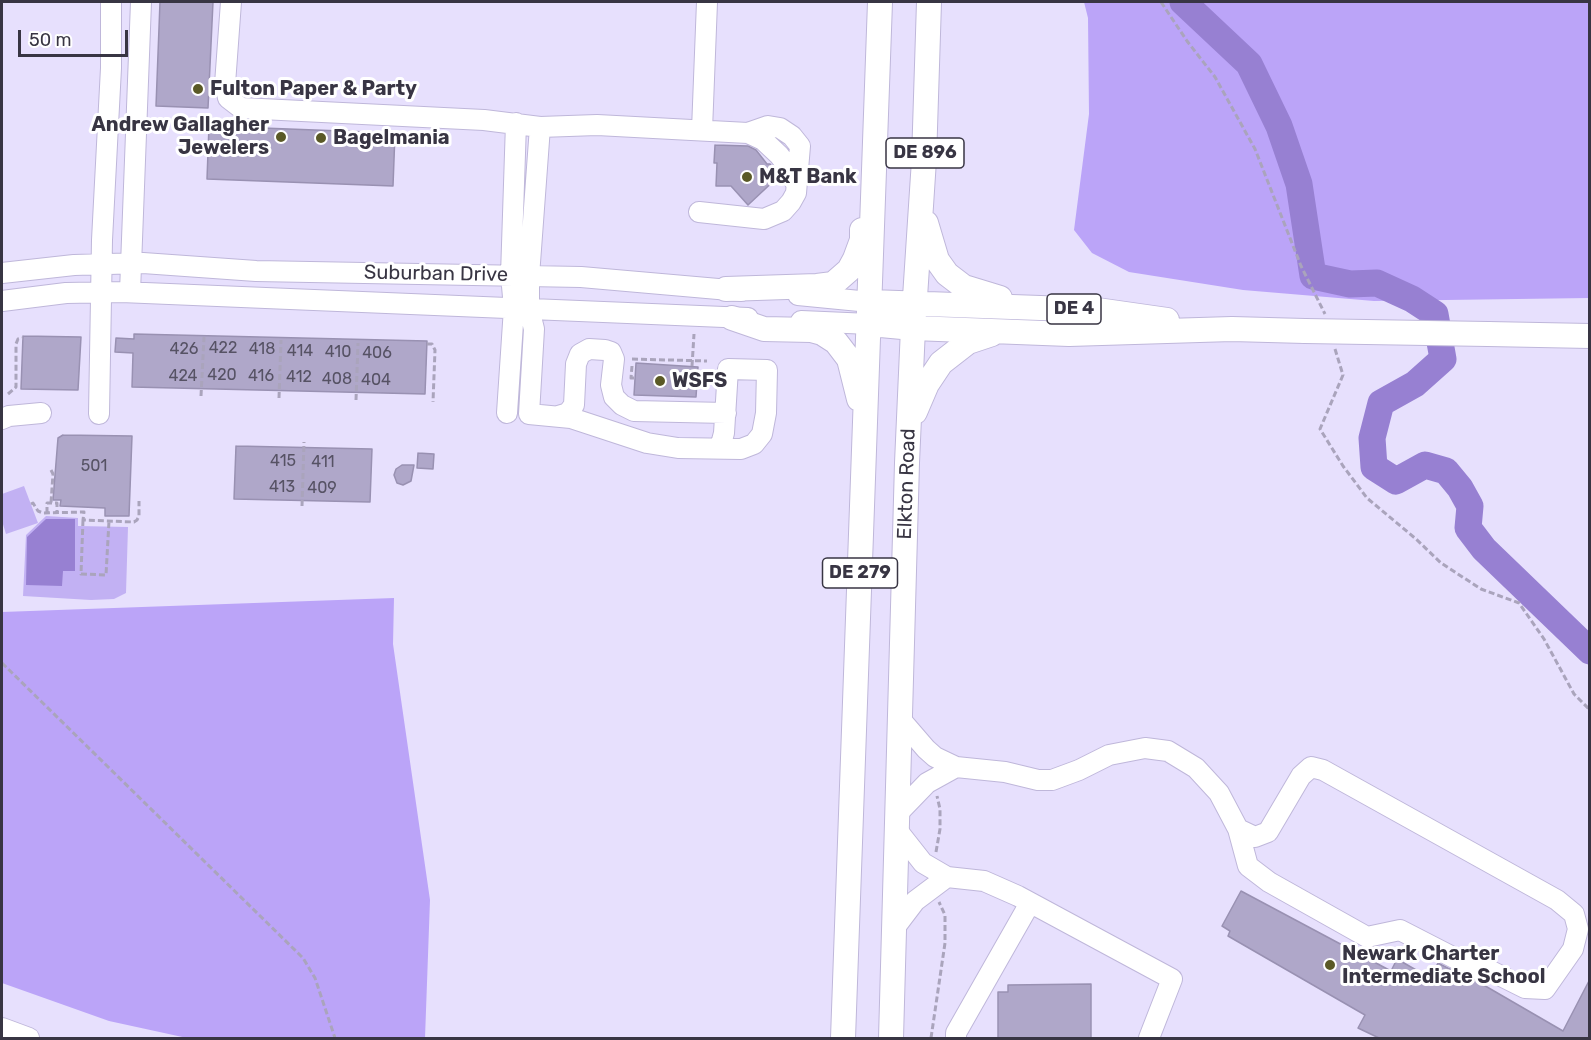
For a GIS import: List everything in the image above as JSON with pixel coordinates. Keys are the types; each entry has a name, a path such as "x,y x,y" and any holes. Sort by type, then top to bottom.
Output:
{"main road":[{"name":"DE 896","path":"870,313 880,2"},
{"name":"Elkton Road","path":"891,1038 909,430 922,207 929,2"},
{"path":"726,289 833,284 849,270 862,240 865,128 877,101"},
{"path":"922,207 937,260 954,280 976,292 1049,308"},
{"name":"DE 4","path":"914,316 1049,308 1097,310 1232,329"},
{"name":"DE 4","path":"870,313 914,316 1000,332 1069,334 1316,326 1590,336"},
{"name":"DE 279","path":"843,1038 870,313"},
{"path":"732,318 764,329 811,330 822,333 836,342 849,359 866,421"},
{"path":"909,430 927,384 941,363 968,342 1000,332"}],"street":[{"path":"99,414 102,264 111,68 111,2"},
{"path":"130,292 141,2"},
{"path":"231,2 225,84 228,98 241,108 540,126 597,125 748,134 768,126 780,128 792,136 800,146 796,193 783,211 764,219 699,212"},
{"path":"702,130 707,2"},
{"path":"507,413 521,309 516,123"},
{"path":"520,276 540,126"},
{"name":"Suburban Drive","path":"2,273 74,265 131,263 256,271 581,277 726,289 870,313"},
{"name":"Suburban Drive","path":"2,301 66,293 130,292 732,318 870,313"},
{"path":"521,309 534,329 530,414 571,418 647,443 678,448 741,449 754,444 762,434 766,414 767,370 729,369 724,434 720,448"},
{"path":"558,416 568,412 574,405 576,364 580,354 589,349 612,352 614,359 611,385 614,397 621,405 634,411 726,413"},
{"path":"2,419 9,416 41,413"},
{"path":"901,720 935,757 956,767 1005,772 1038,780 1052,780 1109,755 1145,748 1168,751 1196,768 1219,793 1238,829 1248,866 1269,882 1367,937 1400,930 1472,967 1490,970 1525,988 1545,989 1573,949 1578,929 1574,914 1557,900 1323,770 1311,767 1301,776 1268,832 1255,837 1238,829"},
{"path":"956,767 927,783 898,822 923,863 947,877 984,881 1172,979 1149,1038"},
{"path":"893,930 915,901 947,877"},
{"path":"956,1038 956,1033 1030,903"},
{"path":"2,1028 29,1038"}],"path":[{"path":"1161,2 1186,41 1215,77 1256,149 1300,266 1324,310 1316,326"},
{"path":"692,366 694,334"},
{"path":"8,394 16,387 16,344 18,339 23,338"},
{"path":"201,396 204,338"},
{"path":"279,398 281,339"},
{"path":"356,400 358,343"},
{"path":"1333,343 1343,375 1320,429 1343,466 1367,498 1416,538 1441,563 1481,589 1519,603 1544,639 1574,694 1590,710"},
{"path":"427,344 432,344 435,350 433,402"},
{"path":"635,378 631,378 632,358 707,361"},
{"path":"302,506 304,442"},
{"path":"51,470 53,474 51,503"},
{"path":"83,520 134,522 137,520 139,501"},
{"path":"31,504 33,503 38,511 46,513 84,512 81,574 106,575 109,521"},
{"path":"46,513 47,503 57,503 57,513"},
{"path":"2,663 303,958 315,978 335,1038"},
{"path":"932,789 938,796 940,809 940,829 935,855"},
{"path":"931,1038 946,935 945,915 938,899"}],"shaded area":[{"path":"1084,2 1589,2 1589,298 1374,301 1243,290 1129,272 1092,253 1074,230 1089,114 1088,18"},
{"path":"24,486 38,523 6,534 2,521 2,494"},
{"path":"46,516 78,518 78,526 128,527 126,593 114,599 91,600 23,596 26,535"},
{"path":"46,519 75,519 75,571 63,571 62,586 26,585 27,537"},
{"path":"394,598 393,644 430,900 425,1038 187,1038 109,1021 2,983 2,612"}],"building":[{"path":"160,2 213,2 208,108 156,106"},
{"path":"209,126 395,133 393,186 207,179"},
{"name":"M&T Bank","path":"715,145 748,146 756,150 779,176 748,205 731,186 716,186"},
{"path":"134,334 427,341 425,394 132,387 133,353 115,352 116,338 134,339"},
{"path":"23,336 81,337 78,390 21,389"},
{"path":"636,363 698,367 696,397 634,395"},
{"path":"63,435 132,436 129,516 105,516 105,508 60,506 61,500 53,500 58,438"},
{"path":"236,446 372,449 370,502 234,499"},
{"path":"418,453 434,454 433,469 417,468"},
{"path":"402,465 414,465 411,481 403,485 397,483 394,475 396,469"},
{"name":"Newark Charter Intermediate School","path":"1241,891 1391,971 1397,959 1430,978 1438,963 1475,980 1563,1031 1590,979 1590,1038 1379,1038 1358,1028 1365,1015 1228,936 1230,931 1222,926"},
{"path":"1091,984 1091,1038 998,1038 998,992 1008,992 1008,985"}],"waterway":[{"path":"1183,2 1249,64 1279,126 1299,184 1313,276 1350,284 1377,283 1412,299 1435,314 1443,359 1415,384 1381,403 1372,438 1374,467 1396,481 1425,465 1446,471 1460,488 1470,506 1468,528 1484,549 1590,651"}],"place":[{"name":"Fulton Paper & Party","path":"198,89"},
{"name":"Andrew Gallagher Jewelers","path":"281,137"},
{"name":"Bagelmania","path":"321,138"},
{"name":"M&T Bank","path":"747,177"},
{"name":"WSFS","path":"660,381"},
{"name":"Newark Charter Intermediate School","path":"1330,965"}]}
